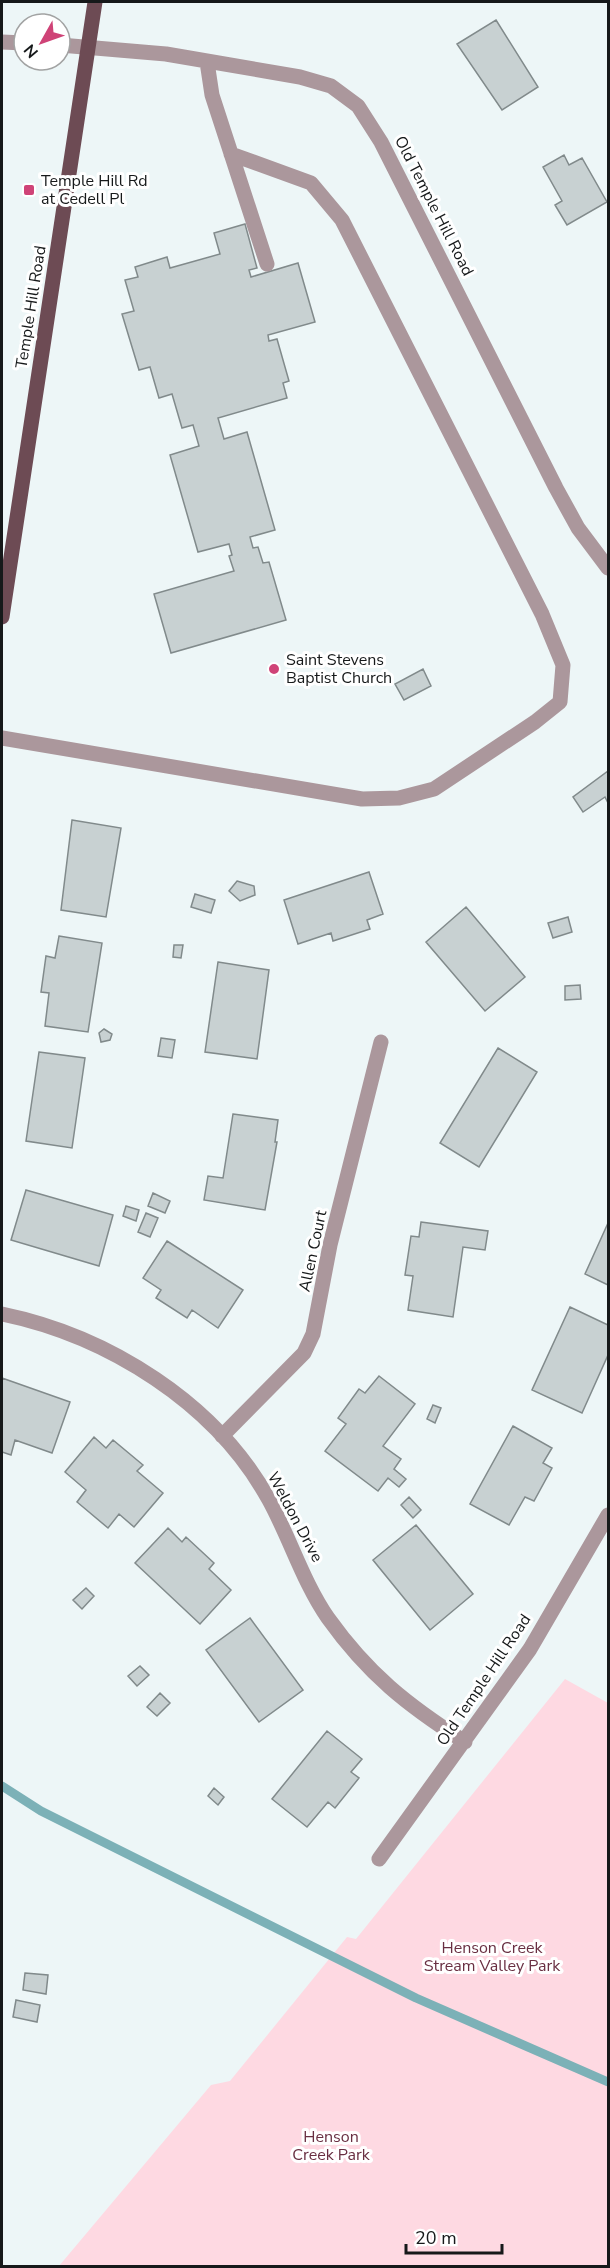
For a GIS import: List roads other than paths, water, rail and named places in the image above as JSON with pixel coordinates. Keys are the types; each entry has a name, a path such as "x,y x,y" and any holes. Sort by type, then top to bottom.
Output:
{"main road":[{"name":"Temple Hill Road","path":"2,617 95,2"}],"street":[{"name":"Old Temple Hill Road","path":"72,45 207,62 300,77 330,86 358,106 381,141 556,488 578,528 609,568"},
{"path":"207,62 212,95 267,264"},
{"path":"2,738 362,799 399,798 434,789 535,722 560,702 563,665 542,614 342,220 311,183 231,154"},
{"name":"Allen Court","path":"222,1436 304,1353 313,1334 330,1245 381,1042"},
{"name":"Weldon Drive","path":"2,1314 29,1320 97,1346 170,1389 197,1411 222,1436 270,1501 284,1536 327,1616 357,1656 386,1687 420,1714 465,1742"},
{"name":"Old Temple Hill Road","path":"379,1859 530,1649 609,1515"}],"waterway":[{"path":"2,1786 41,1811 416,1998 608,2082"}],"place":[{"name":"Temple Hill Rd at Cedell Pl","path":"29,190"},
{"name":"Saint Stevens Baptist Church","path":"274,669"}],"park label":[{"name":"Henson Creek Stream Valley Park","path":"492,1957"},
{"name":"Henson Creek Park","path":"331,2146"}]}
